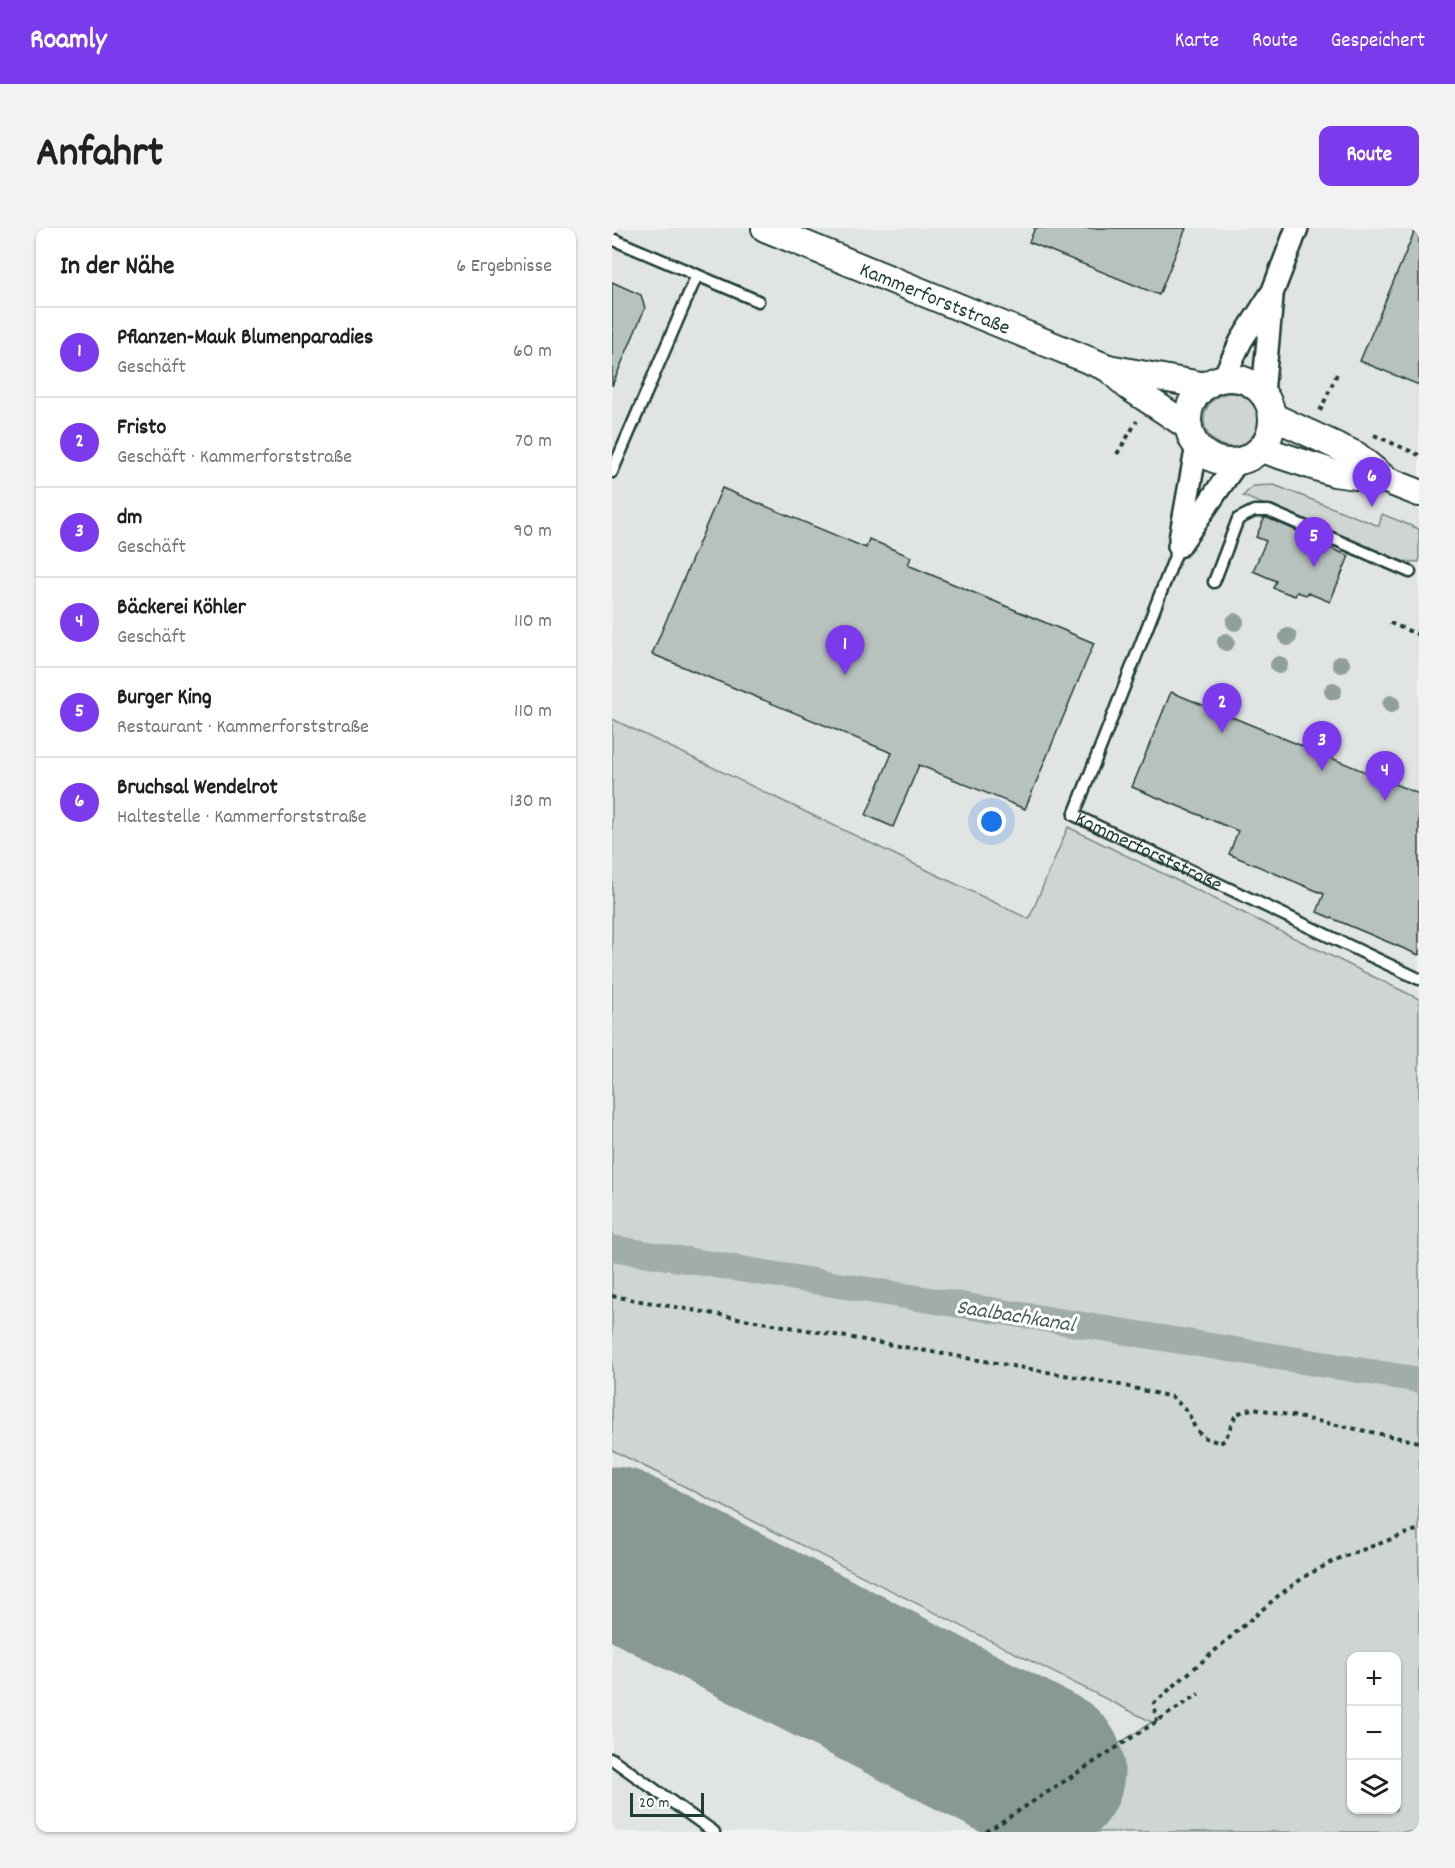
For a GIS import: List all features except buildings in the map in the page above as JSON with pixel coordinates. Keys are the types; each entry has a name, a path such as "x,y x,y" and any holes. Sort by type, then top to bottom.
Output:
{"street":[{"name":"Kammerforststraße","path":"765,228 1108,368 1214,383"},
{"path":"1273,291 1268,405 1270,434 1261,449 1237,462 1211,457 1193,436 1191,405 1214,383 1273,291 1297,228"},
{"name":"Kammerforststraße","path":"1108,368 1193,436 1179,546"},
{"path":"1214,383 1238,379 1252,384 1268,405 1356,455 1386,480"},
{"path":"1261,449 1334,473 1386,480 1419,493"},
{"name":"Kammerforststraße","path":"1179,546 1237,462"}],"lane":[{"path":"612,239 758,301"},
{"path":"612,472 697,275"},
{"path":"1214,582 1238,519 1254,511 1269,511 1410,572"},
{"name":"Kammerforststraße","path":"1179,546 1074,815 1419,979"},
{"path":"612,1759 714,1832"}],"path":[{"path":"1318,414 1337,374"},
{"path":"1310,410 1328,418"},
{"path":"1369,433 1419,455"},
{"path":"1389,624 1419,635"},
{"path":"612,1296 1128,1386 1172,1397 1188,1412 1195,1428 1203,1437 1220,1443 1225,1440 1236,1414 1254,1408 1419,1442"},
{"path":"1157,1722 1154,1703 1278,1596 1307,1575 1340,1558 1419,1529"},
{"path":"986,1832 1199,1694"}],"shaded area":[{"path":"612,228 1419,228 1419,999 1069,827 1030,919 612,719"},
{"path":"1226,393 1236,393 1246,397 1254,405 1258,420 1254,435 1246,443 1236,447 1226,447 1216,443 1208,435 1204,425 1204,415 1208,405 1216,397"},
{"path":"1274,485 1379,526 1382,514 1419,529 1419,562 1401,561 1243,496 1253,486"},
{"path":"612,719 1029,919 1068,827 1419,999 1419,1832 984,1832 1152,1722 612,1450"},
{"path":"612,1450 1152,1722 978,1832 612,1832"}],"waterway":[{"name":"Saalbachkanal","path":"612,1248 1419,1380"}],"runway":[{"path":"612,1549 1042,1771"}],"place":[{"name":"Bruchsal Wendelrot","path":"1372,507"},
{"name":"Burger King","path":"1314,567"},
{"name":"Pflanzen-Mauk Blumenparadies","path":"845,675"},
{"name":"Fristo","path":"1222,733"},
{"name":"dm","path":"1322,771"},
{"name":"Bäckerei Köhler","path":"1385,801"}]}
